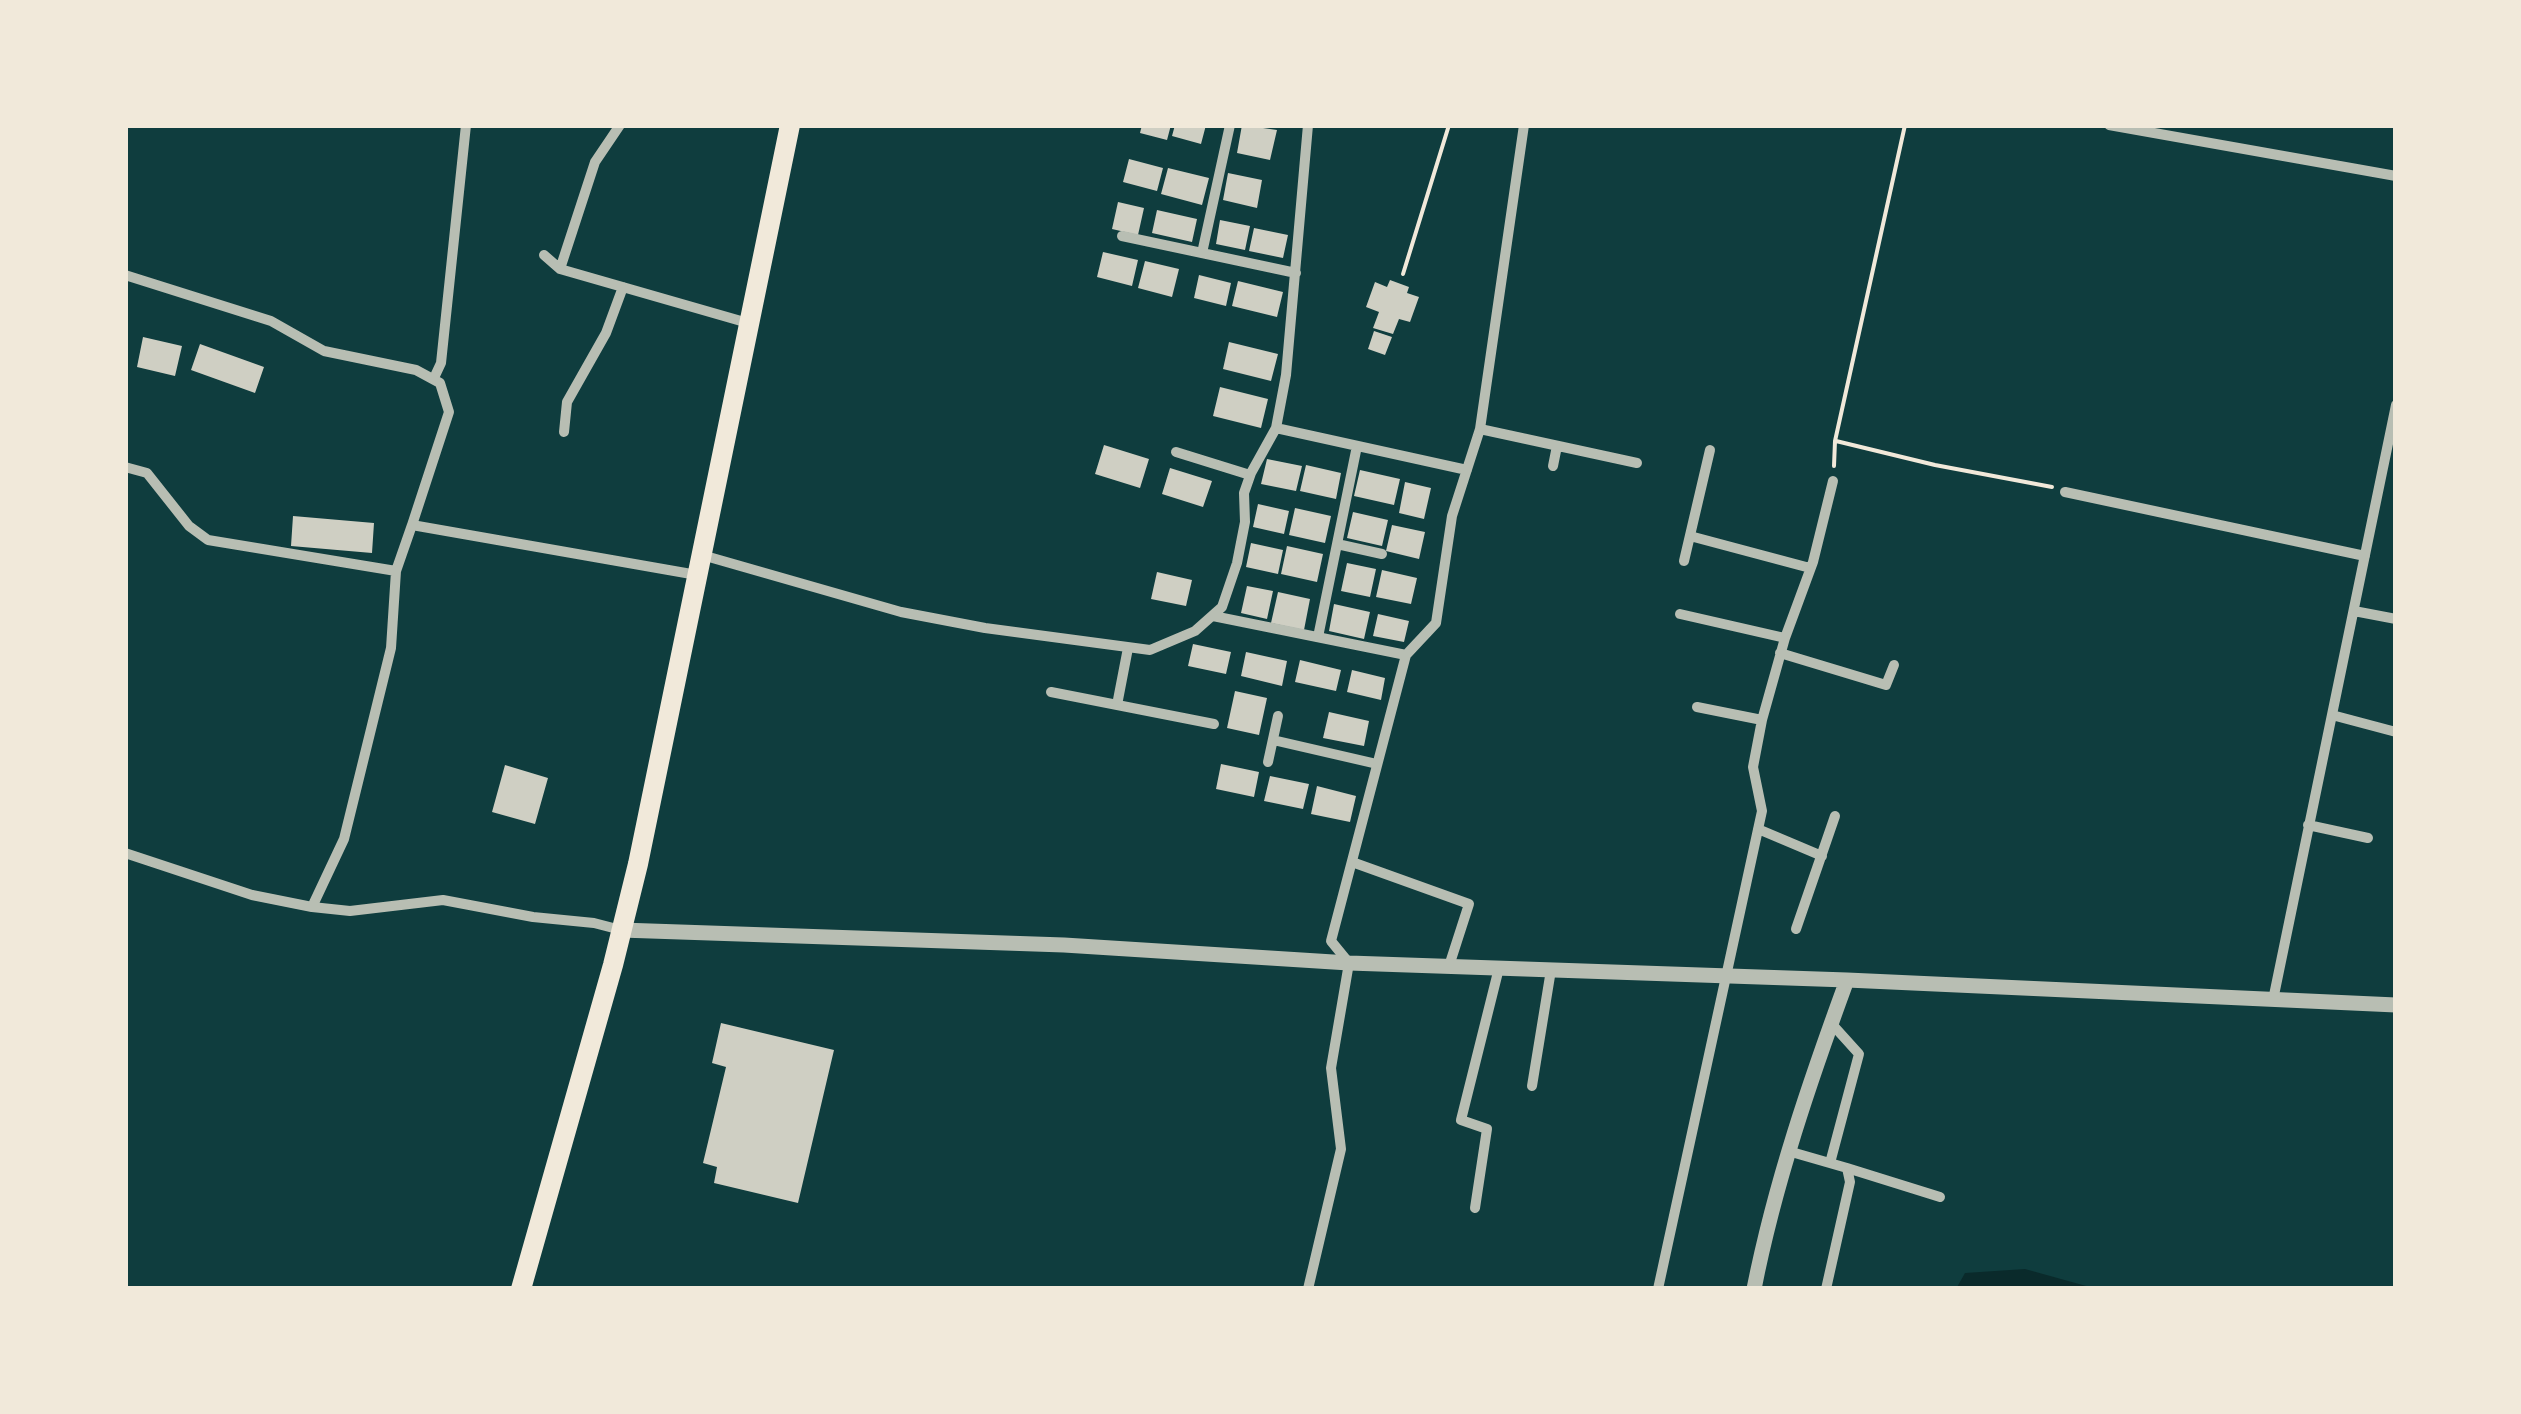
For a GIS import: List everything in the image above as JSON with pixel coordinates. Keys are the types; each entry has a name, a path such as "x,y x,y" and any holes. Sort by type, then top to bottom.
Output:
{"main road":[{"path":"521,1289 621,930 790,125"}],"street":[{"path":"434,378 441,363 466,125"},
{"path":"1202,253 1230,125"},
{"path":"412,525 699,565 901,612 1128,648 1150,650 1195,631 1222,607 1245,522 1244,493 1276,428 1286,375 1308,125"},
{"path":"1308,1289 1341,1149 1331,1068 1349,963 1331,941 1406,655 1436,622 1452,516 1480,430 1524,125"},
{"path":"2109,125 2172,130 2396,176"},
{"path":"560,269 596,162 618,126"},
{"path":"1122,236 1296,273"},
{"path":"544,255 560,269 749,324"},
{"path":"125,276 270,320 324,350 416,370 434,378 445,392 449,412 396,572 391,648 344,839 312,907"},
{"path":"564,432 568,402 606,333 623,287"},
{"path":"2274,1000 2365,556 2390,460 2396,405"},
{"path":"1276,428 1466,470"},
{"path":"1480,430 1637,462"},
{"path":"1318,637 1357,446"},
{"path":"1553,466 1556,446"},
{"path":"1684,561 1710,450"},
{"path":"1176,452 1250,476"},
{"path":"125,467 147,472 189,526 208,540 396,572"},
{"path":"1658,1289 1762,811 1753,768 1762,720 1833,481"},
{"path":"2065,492 2365,556"},
{"path":"1690,536 1810,568"},
{"path":"1337,544 1382,554"},
{"path":"2354,611 2396,619"},
{"path":"1680,614 1785,638"},
{"path":"1212,616 1406,655"},
{"path":"1117,705 1128,648"},
{"path":"1780,653 1886,686 1894,665"},
{"path":"1051,692 1214,724"},
{"path":"1697,707 1762,720"},
{"path":"2332,715 2396,732"},
{"path":"1268,762 1278,716"},
{"path":"1272,740 1378,764"},
{"path":"1796,929 1836,816"},
{"path":"2308,825 2368,838"},
{"path":"1758,829 1822,856"},
{"path":"125,852 252,895 312,907 350,910 443,900 621,930 1064,945 1349,963 1726,975 2396,1005"},
{"path":"1352,862 1469,904 1449,966"},
{"path":"1475,1208 1487,1129 1461,1120 1499,968"},
{"path":"1532,1086 1551,970"},
{"path":"1754,1289 1788,1151 1847,980"},
{"path":"1830,1164 1858,1054 1831,1023"},
{"path":"1788,1151 1940,1198"},
{"path":"1826,1289 1850,1182 1847,1168"}],"path":[{"path":"1403,274 1449,125"},
{"path":"1833,481 1835,441 1905,125"},
{"path":"1835,441 2065,492"}],"water":[{"path":"2025,1269 2097,1289 1956,1289 1965,1273"}],"building":[{"path":"1142,125 1171,125 1167,140 1140,133"},
{"path":"1175,125 1206,125 1201,144 1172,136"},
{"path":"1242,125 1277,130 1270,160 1237,153"},
{"path":"1129,159 1163,168 1157,191 1123,182"},
{"path":"1168,168 1209,178 1202,205 1161,194"},
{"path":"1228,173 1262,180 1257,208 1223,200"},
{"path":"1118,202 1144,208 1138,235 1112,229"},
{"path":"1157,210 1197,219 1192,242 1152,233"},
{"path":"1220,220 1250,226 1245,250 1216,244"},
{"path":"1254,228 1288,235 1283,258 1249,251"},
{"path":"1103,252 1138,260 1132,286 1097,277"},
{"path":"1145,261 1179,269 1172,297 1138,288"},
{"path":"1199,275 1231,283 1226,306 1194,298"},
{"path":"1390,280 1409,287 1407,293 1419,297 1410,322 1399,319 1393,334 1373,328 1379,312 1366,307 1375,282 1387,287"},
{"path":"1238,281 1283,292 1277,317 1232,306"},
{"path":"1374,331 1392,337 1385,355 1368,349"},
{"path":"143,337 182,346 175,376 137,367"},
{"path":"1229,342 1278,354 1271,381 1223,369"},
{"path":"200,344 264,367 255,393 191,370"},
{"path":"1220,387 1268,399 1261,428 1213,416"},
{"path":"1104,445 1149,459 1140,488 1095,474"},
{"path":"1267,459 1302,466 1296,491 1261,484"},
{"path":"1306,465 1341,473 1336,499 1300,491"},
{"path":"1170,468 1212,481 1203,507 1162,494"},
{"path":"1360,470 1400,479 1394,505 1354,496"},
{"path":"1405,482 1431,488 1424,519 1399,513"},
{"path":"1258,504 1289,511 1284,534 1253,527"},
{"path":"1295,508 1331,516 1325,543 1289,535"},
{"path":"1353,512 1388,520 1382,546 1347,538"},
{"path":"293,516 374,523 372,553 291,546"},
{"path":"1392,525 1425,532 1419,559 1386,551"},
{"path":"1251,543 1283,550 1278,574 1246,567"},
{"path":"1287,546 1323,554 1317,582 1281,574"},
{"path":"1347,563 1376,569 1370,597 1341,591"},
{"path":"1382,570 1417,578 1411,604 1376,597"},
{"path":"1157,572 1192,580 1186,606 1151,599"},
{"path":"1247,586 1273,591 1267,619 1241,613"},
{"path":"1278,592 1310,599 1304,630 1271,623"},
{"path":"1334,604 1370,612 1364,639 1329,631"},
{"path":"1378,614 1409,621 1404,642 1373,636"},
{"path":"1193,644 1231,652 1226,674 1188,666"},
{"path":"1246,652 1287,661 1282,686 1241,676"},
{"path":"1300,660 1341,670 1336,691 1295,682"},
{"path":"1352,670 1385,678 1381,700 1347,692"},
{"path":"1235,691 1267,698 1259,735 1227,728"},
{"path":"1329,712 1369,721 1364,746 1323,738"},
{"path":"1221,764 1259,772 1254,797 1216,789"},
{"path":"505,765 548,778 535,824 492,812"},
{"path":"1270,776 1309,784 1303,809 1264,801"},
{"path":"1317,786 1356,796 1350,822 1311,814"},
{"path":"721,1023 834,1050 798,1203 714,1183 717,1167 703,1163 726,1067 712,1063"}]}
